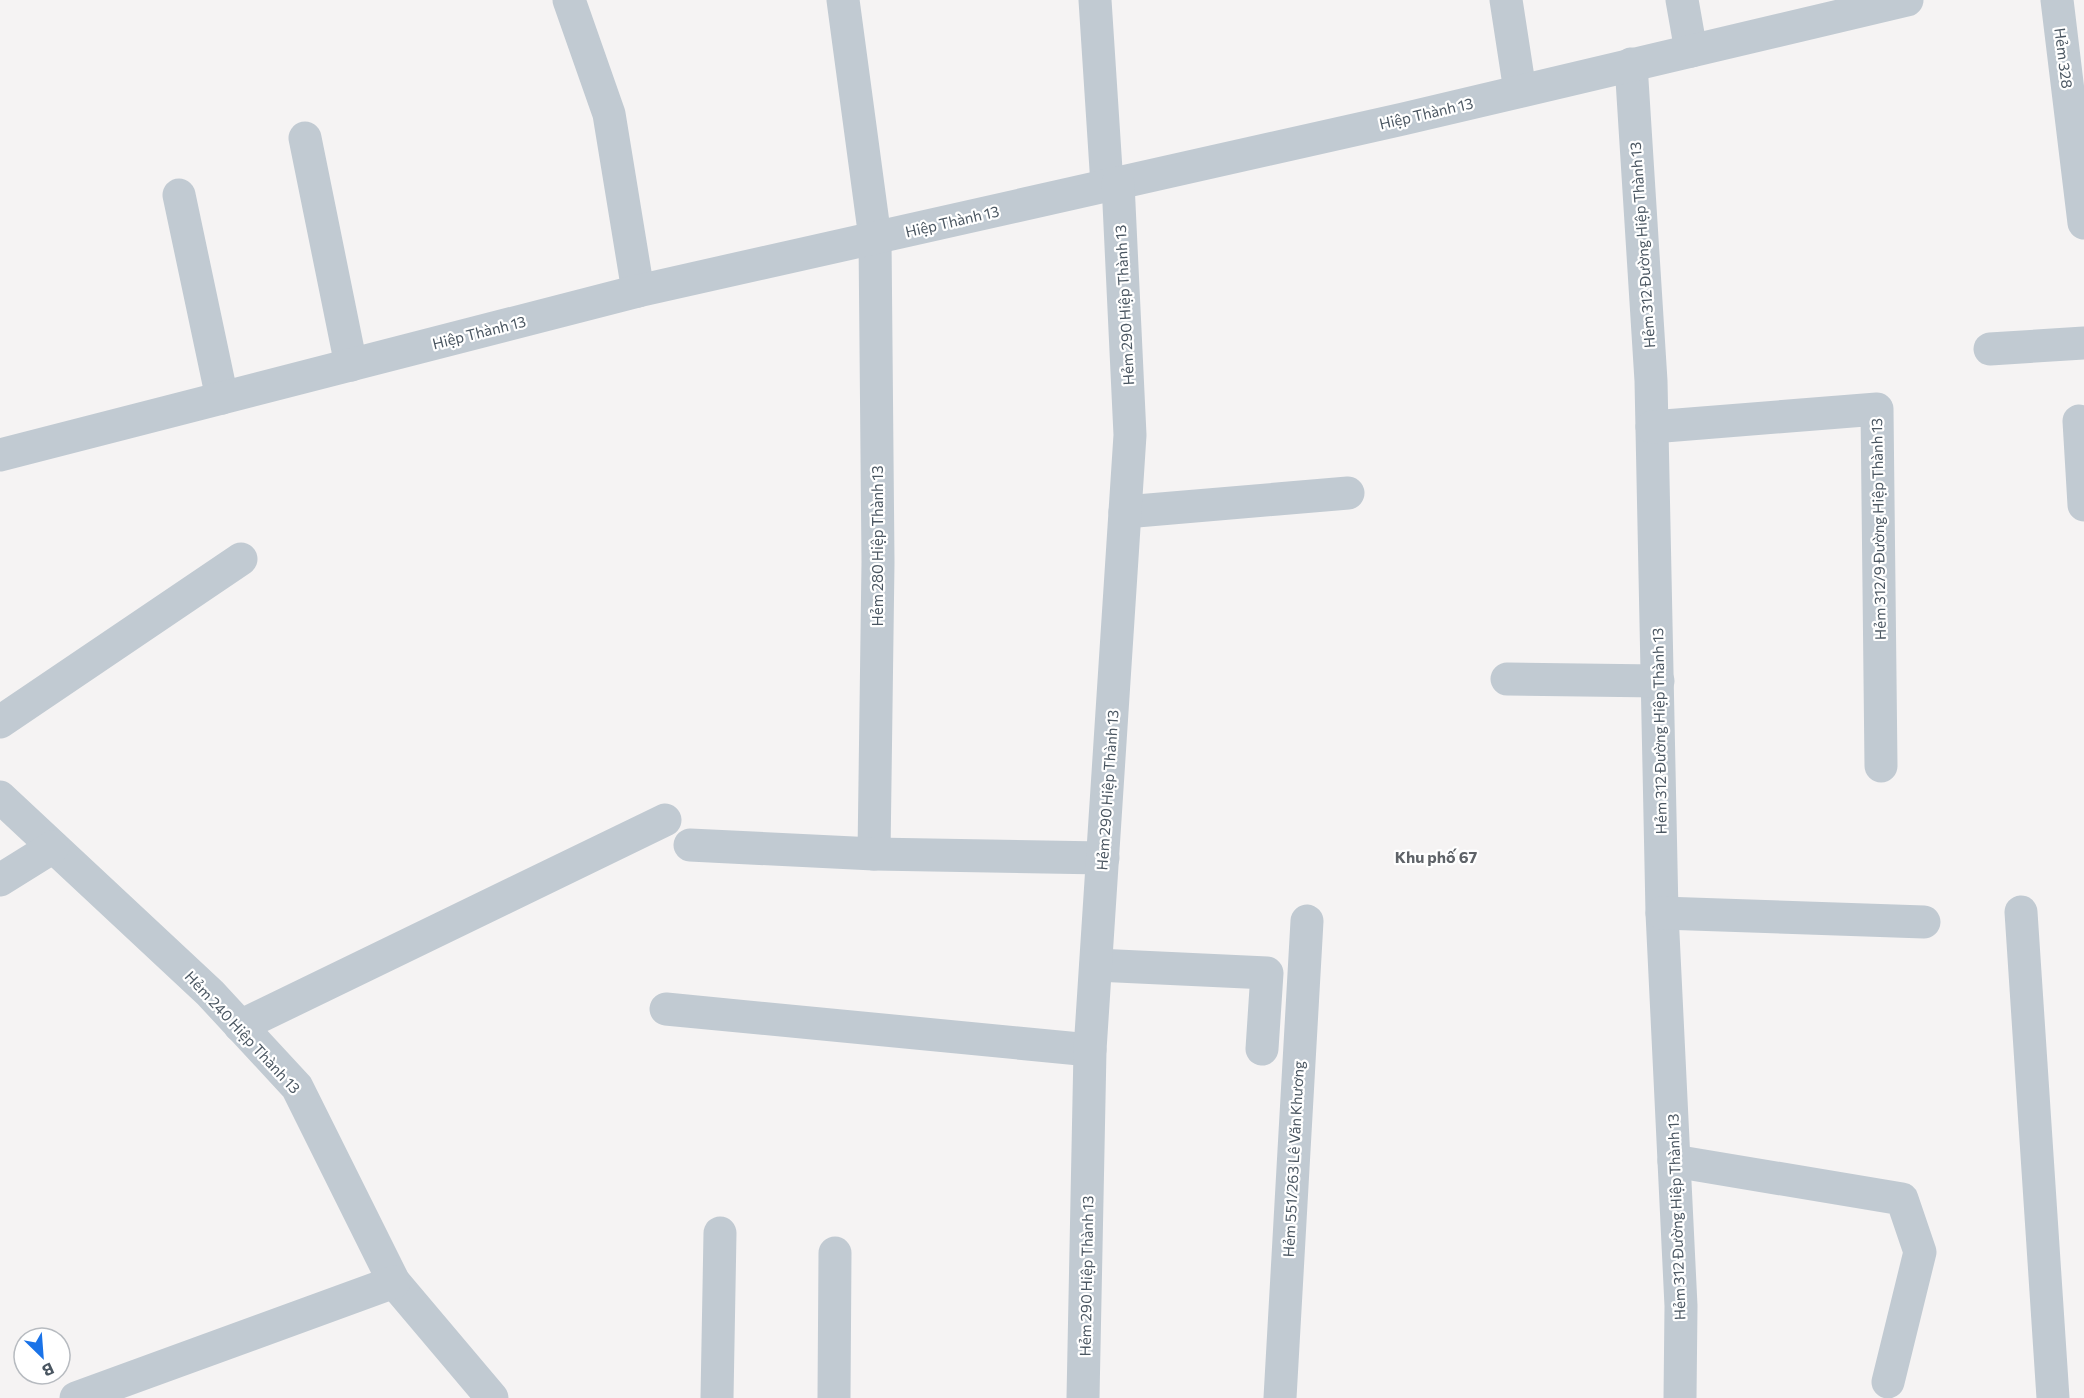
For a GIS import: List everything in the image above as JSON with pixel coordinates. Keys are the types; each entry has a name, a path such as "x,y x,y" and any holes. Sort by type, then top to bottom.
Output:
{"street":[{"path":"569,0 609,114 638,291"},
{"name":"Hẻm 280 Hiệp Thành 13","path":"843,0 875,238 878,562 874,854"},
{"name":"Hẻm 290 Hiệp Thành 13","path":"1083,1398 1090,1050 1130,435 1112,184 1095,0"},
{"path":"1506,0 1520,91"},
{"path":"1682,0 1691,51"},
{"name":"Hiệp Thành 13","path":"0,455 638,291 1520,91 1907,0"},
{"name":"Hẻm 328","path":"2056,0 2084,224"},
{"name":"Hẻm 312 Đường Hiệp Thành 13","path":"1631,64 1652,428 1662,913 1681,1306 1680,1398"},
{"path":"305,138 351,365"},
{"path":"179,195 222,398"},
{"path":"1990,349 2084,343"},
{"name":"Hẻm 312/9 Đường Hiệp Thành 13","path":"1652,428 1877,409 1881,766"},
{"path":"2079,421 2084,505"},
{"path":"1125,512 1348,493"},
{"path":"0,722 241,559"},
{"path":"1507,679 1658,681"},
{"name":"Hẻm 240 Hiệp Thành 13","path":"0,797 210,993 297,1087 394,1282 492,1398"},
{"path":"240,1026 665,820"},
{"path":"690,845 874,854 1103,858"},
{"path":"0,880 53,847"},
{"path":"2021,912 2053,1398"},
{"path":"1662,913 1924,922"},
{"name":"Hẻm 551/263 Lê Văn Khương","path":"1280,1398 1307,921"},
{"path":"1096,965 1267,973 1262,1049"},
{"path":"666,1009 1090,1050"},
{"path":"1674,1161 1902,1199 1920,1252 1888,1382"},
{"path":"717,1398 720,1233"},
{"path":"834,1398 835,1252"},
{"path":"76,1398 394,1282"}],"district":[{"name":"Khu phố 67","path":"1436,856"}]}
